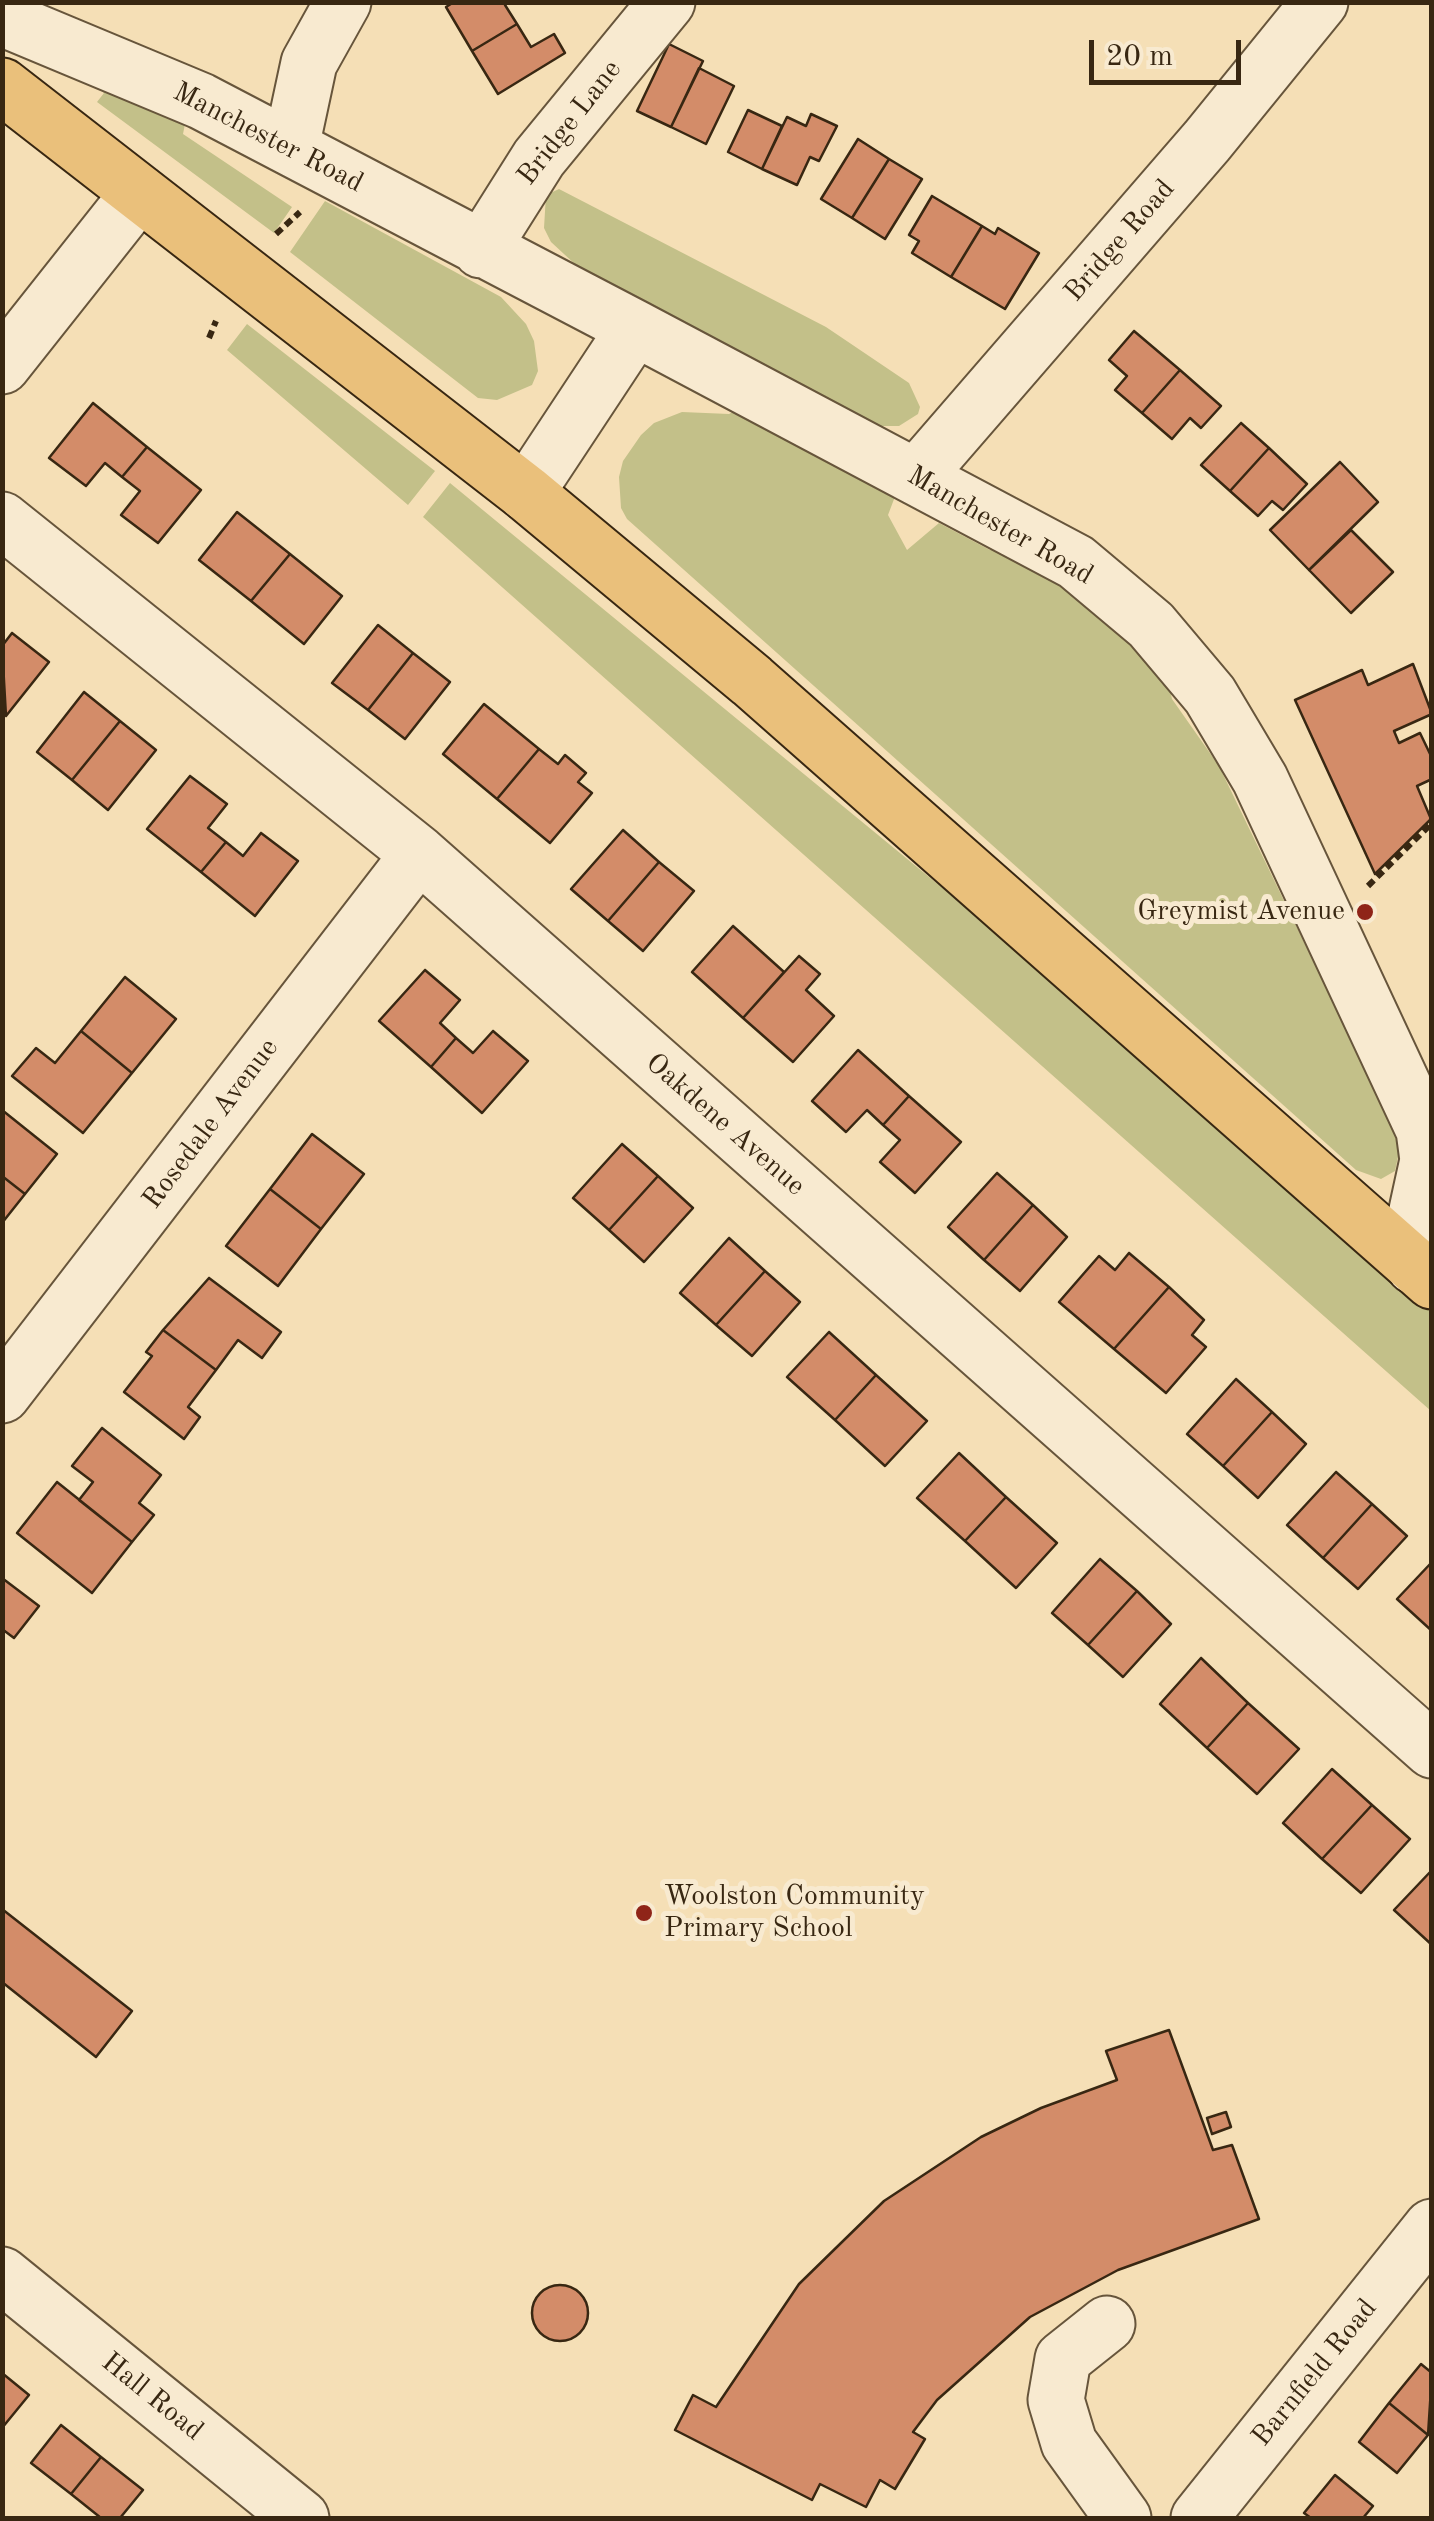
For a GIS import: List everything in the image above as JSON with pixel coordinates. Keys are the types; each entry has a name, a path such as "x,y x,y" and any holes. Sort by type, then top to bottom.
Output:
{"main road":[{"name":"Manchester Road","path":"2,86 526,493 752,681 1422,1274"}],"street":[{"path":"291,148 309,63 343,2"},
{"name":"Bridge Lane","path":"481,250 539,158 666,2"},
{"name":"Bridge Road","path":"916,477 1207,142 1320,2"},
{"name":"Manchester Road","path":"2,18 201,101 634,328 1076,562 1151,624 1210,695 1250,762 1424,1130 1428,1160 1416,1215 1422,1274"},
{"path":"2,366 139,193"},
{"path":"526,493 634,328"},
{"name":"Oakdene Avenue","path":"2,520 418,854 1432,1750"},
{"name":"Rosedale Avenue","path":"2,1394 418,854"},
{"name":"Barnfield Road","path":"1199,2518 1432,2226"},
{"name":"Hall Road","path":"2,2276 300,2518"},
{"path":"1107,2324 1062,2358 1056,2400 1069,2443 1122,2518"}],"path":[{"path":"1329,926 1432,824"}],"shaded area":[{"path":"93,84 187,114 183,134 292,207 274,233 97,102 104,93"},
{"path":"559,189 826,327 909,383 920,407 918,414 899,426 879,426 577,266 551,242 544,228 546,195"},
{"path":"325,201 501,297 526,324 534,341 538,371 532,385 497,400 478,398 290,252"},
{"path":"247,324 435,471 408,505 227,350"},
{"path":"752,402 902,478 888,515 907,550 939,523 990,550 1022,547 1166,672 1172,699 1219,766 1401,1143 1395,1171 1381,1179 1356,1170 627,519 621,508 619,477 623,461 641,435 654,423 682,412 729,414"},
{"path":"450,483 951,895 1431,1310 1431,1411 423,517"}],"building":[{"path":"454,2 509,2 505,5 517,24 472,51 446,7"},
{"path":"517,24 531,47 554,34 565,53 498,94 472,51"},
{"path":"669,44 703,61 671,127 637,111"},
{"path":"699,68 734,86 706,144 671,127"},
{"path":"748,110 782,126 762,169 728,152"},
{"path":"811,114 837,126 819,161 810,157 797,185 762,169 787,117 806,126"},
{"path":"858,139 889,159 852,218 821,199"},
{"path":"889,159 922,179 885,239 852,218"},
{"path":"932,196 982,226 951,277 912,253 919,241 909,235"},
{"path":"982,226 995,234 998,228 1039,253 1005,309 951,277"},
{"path":"1134,331 1180,370 1142,413 1115,390 1127,376 1109,360"},
{"path":"1180,370 1221,406 1201,428 1190,418 1172,439 1142,413"},
{"path":"93,403 147,447 122,477 105,463 86,486 49,458"},
{"path":"1241,423 1269,448 1230,491 1201,465"},
{"path":"147,447 201,490 158,543 121,515 140,491 122,477"},
{"path":"1269,448 1307,484 1283,510 1272,501 1258,516 1230,491"},
{"path":"1340,462 1378,502 1309,570 1270,530"},
{"path":"237,512 290,554 251,601 199,560"},
{"path":"1351,530 1393,572 1351,613 1309,570"},
{"path":"290,554 342,596 304,644 251,601"},
{"path":"378,625 413,653 368,710 332,683"},
{"path":"12,633 49,662 6,716 2,646"},
{"path":"413,653 450,682 405,739 368,710"},
{"path":"1413,664 1432,714 1394,731 1399,743 1420,733 1432,758 1432,779 1417,786 1431,819 1375,874 1295,700 1362,670 1368,685"},
{"path":"84,692 120,721 72,780 37,752"},
{"path":"484,704 539,749 497,799 443,754"},
{"path":"120,721 156,750 108,810 72,780"},
{"path":"539,749 558,764 565,755 586,773 578,782 592,793 550,843 497,799"},
{"path":"190,776 227,804 208,828 226,842 201,872 147,829"},
{"path":"623,830 659,862 608,921 571,889"},
{"path":"261,833 298,861 255,916 201,872 226,842 243,856"},
{"path":"659,862 694,891 643,951 608,921"},
{"path":"733,926 784,972 743,1018 692,972"},
{"path":"799,956 820,974 806,990 834,1016 793,1062 743,1018"},
{"path":"425,970 460,1000 440,1023 456,1038 431,1067 379,1021"},
{"path":"125,977 176,1019 132,1073 81,1031"},
{"path":"81,1031 132,1073 83,1133 12,1076 36,1048 55,1063"},
{"path":"493,1031 528,1061 482,1113 431,1067 456,1038 473,1053"},
{"path":"858,1050 909,1096 883,1125 867,1110 846,1132 812,1101"},
{"path":"909,1096 961,1142 915,1193 880,1162 900,1140 883,1125"},
{"path":"2,1110 57,1154 25,1194 2,1176"},
{"path":"312,1134 364,1174 321,1229 270,1189"},
{"path":"622,1144 658,1176 609,1230 573,1198"},
{"path":"997,1173 1033,1205 984,1260 948,1227"},
{"path":"2,1176 25,1194 2,1223"},
{"path":"658,1176 693,1208 644,1262 609,1230"},
{"path":"270,1189 321,1229 278,1286 226,1246"},
{"path":"1033,1205 1067,1237 1020,1291 984,1260"},
{"path":"729,1238 765,1271 716,1325 680,1293"},
{"path":"1129,1253 1169,1287 1114,1349 1059,1302 1099,1256 1115,1270"},
{"path":"765,1271 800,1302 752,1356 716,1325"},
{"path":"209,1278 281,1332 262,1358 238,1340 216,1370 163,1330"},
{"path":"1169,1287 1204,1320 1192,1335 1206,1347 1166,1393 1114,1349"},
{"path":"163,1330 216,1370 188,1407 200,1417 184,1439 124,1392 152,1356 146,1352"},
{"path":"829,1332 876,1375 835,1420 787,1377"},
{"path":"876,1375 927,1421 885,1466 835,1420"},
{"path":"1236,1379 1272,1412 1223,1466 1187,1434"},
{"path":"1272,1412 1306,1444 1258,1498 1223,1466"},
{"path":"102,1428 161,1475 139,1503 154,1515 132,1542 79,1500 93,1482 72,1466"},
{"path":"959,1453 1006,1497 965,1541 917,1498"},
{"path":"1336,1472 1372,1504 1323,1558 1287,1525"},
{"path":"57,1482 132,1542 92,1593 17,1533"},
{"path":"1006,1497 1057,1543 1016,1588 965,1541"},
{"path":"1372,1504 1407,1536 1358,1589 1323,1558"},
{"path":"1100,1559 1137,1591 1088,1645 1052,1613"},
{"path":"1432,1562 1432,1631 1397,1599"},
{"path":"2,1578 39,1606 14,1638 2,1629"},
{"path":"1137,1591 1171,1624 1123,1677 1088,1645"},
{"path":"1201,1658 1248,1703 1207,1748 1160,1704"},
{"path":"1248,1703 1299,1749 1257,1794 1207,1748"},
{"path":"1332,1769 1372,1805 1322,1859 1283,1823"},
{"path":"1372,1805 1410,1839 1361,1893 1322,1859"},
{"path":"1432,1870 1432,1945 1394,1910"},
{"path":"2,1909 132,2011 96,2057 2,1982"},
{"path":"1169,2030 1213,2150 1232,2145 1259,2219 1118,2270 1030,2317 937,2400 913,2432 925,2439 895,2489 880,2480 866,2507 820,2484 812,2500 675,2430 693,2395 716,2407 799,2284 884,2201 981,2137 1041,2108 1117,2080 1106,2051"},
{"path":"1226,2112 1231,2127 1212,2134 1207,2118"},
{"path":"560,2285 580,2293 588,2313 580,2333 560,2341 540,2333 532,2313 540,2293"},
{"path":"1421,2364 1432,2373 1428,2435 1389,2403"},
{"path":"2,2373 29,2395 2,2428"},
{"path":"1389,2403 1428,2435 1397,2473 1359,2442"},
{"path":"61,2425 101,2457 71,2494 31,2463"},
{"path":"101,2457 143,2490 120,2518 101,2518 71,2494"},
{"path":"1335,2475 1373,2506 1363,2518 1311,2518 1304,2513"}],"place":[{"name":"Greymist Avenue","path":"1365,912"},
{"name":"Woolston Community Primary School","path":"644,1913"}]}
